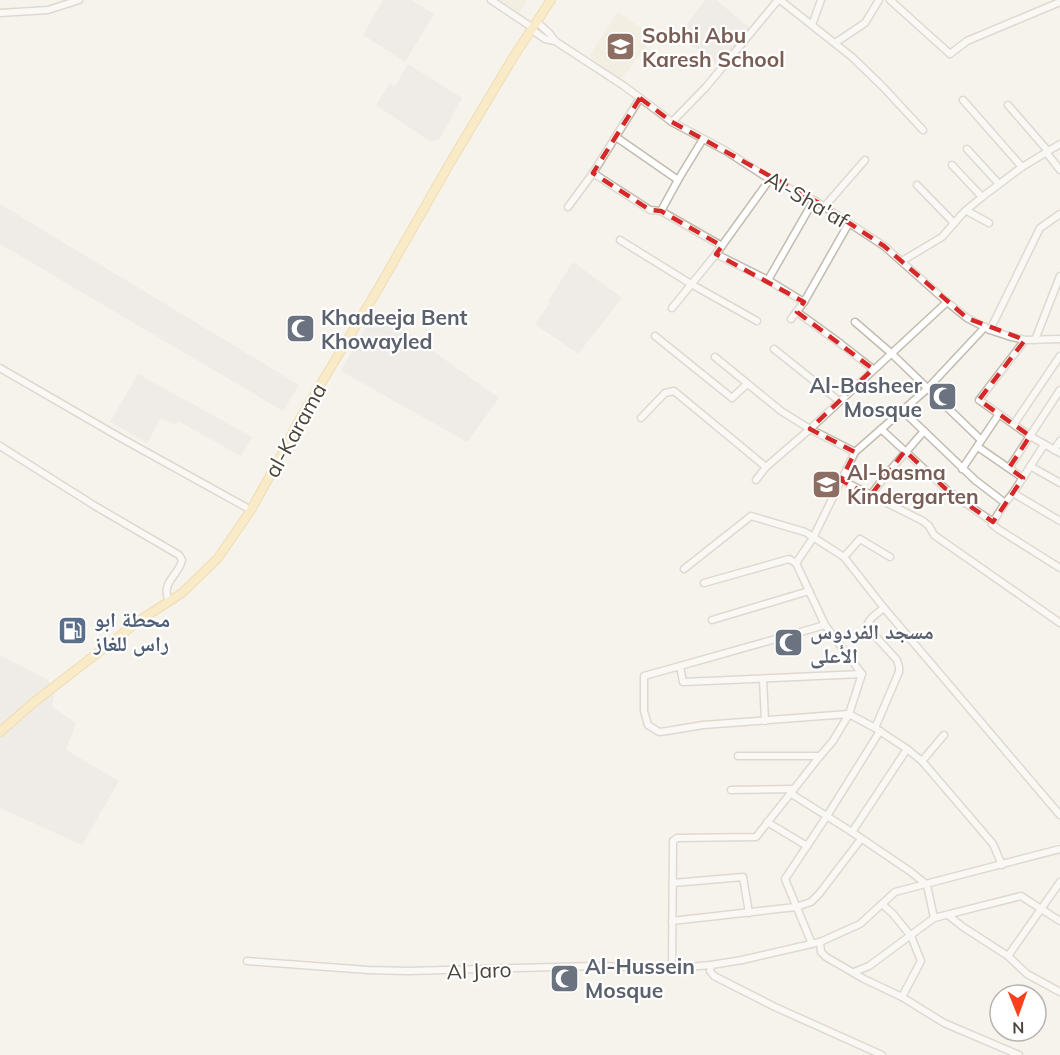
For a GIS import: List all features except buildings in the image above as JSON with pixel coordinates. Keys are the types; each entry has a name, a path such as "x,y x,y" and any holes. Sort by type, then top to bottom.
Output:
{"main road":[{"name":"al-Karama","path":"0,732 33,703 140,621 182,593 218,558 251,510 306,407 378,289 461,144 551,0"}],"street":[{"path":"0,13 48,10 79,0"},
{"name":"Al-Sha'af","path":"491,0 534,27 550,34 555,41 616,81 672,122 770,179 825,206 884,246 967,318 1008,336 1025,340 1060,339"},
{"path":"672,122 706,87 779,0 852,57 923,130"},
{"path":"812,25 821,0"},
{"path":"835,43 865,23 879,0"},
{"path":"890,0 950,54 967,41 1060,2"},
{"path":"568,207 640,98"},
{"path":"963,100 1022,167"},
{"path":"1008,105 1060,170"},
{"path":"616,137 678,180"},
{"path":"661,211 703,139"},
{"path":"902,261 942,237 982,197 1022,167 1060,144"},
{"path":"967,149 999,184"},
{"path":"825,206 865,160"},
{"path":"952,165 982,197"},
{"path":"592,173 650,210 661,211 722,246"},
{"path":"672,308 716,254 770,179"},
{"path":"917,185 954,223"},
{"path":"768,280 814,200"},
{"path":"967,211 989,223"},
{"path":"796,563 813,538 855,452 927,389 987,328 1040,228 1060,214"},
{"path":"791,319 804,302 849,223"},
{"path":"620,240 690,284 757,321"},
{"path":"716,254 768,280 804,302"},
{"path":"1035,340 1060,276"},
{"path":"756,480 766,467 947,302"},
{"path":"797,312 873,369"},
{"path":"855,322 891,353 979,444 1023,478"},
{"path":"655,336 732,399 747,384"},
{"path":"1025,340 979,400 1044,445 1057,451 1060,441"},
{"path":"774,349 839,401"},
{"path":"1014,424 1060,356"},
{"path":"716,357 781,411 855,452"},
{"path":"0,368 251,510"},
{"path":"1009,468 1060,390"},
{"path":"641,418 665,393 674,391 766,467"},
{"path":"903,411 962,469 1005,503"},
{"path":"962,469 999,414"},
{"path":"881,429 948,491 993,522 992,524 998,529 1060,568"},
{"path":"870,496 924,430"},
{"path":"993,522 1044,445"},
{"path":"0,446 95,506 179,555 182,560 181,566 169,582 166,592 169,601"},
{"path":"1030,466 1060,483"},
{"path":"841,480 923,521 934,535 1060,621"},
{"path":"1013,493 1060,521"},
{"path":"684,569 751,516 805,532 844,557 884,608 1060,815"},
{"path":"844,557 860,539 891,557"},
{"path":"704,583 789,559 796,563 825,625 862,674"},
{"path":"712,620 809,591"},
{"path":"812,944 785,879 827,816 877,729 899,672 897,660 867,627 867,623 884,608"},
{"path":"825,625 644,676 644,711 648,725 659,732 703,725 849,714 877,729 922,761 993,844 1002,865"},
{"path":"680,666 683,682 862,674"},
{"path":"672,967 673,841 677,838 756,837 833,741 849,714 862,674"},
{"path":"763,679 765,721"},
{"path":"922,761 944,735"},
{"path":"852,832 908,749"},
{"path":"738,756 820,756"},
{"path":"731,790 792,791 927,885 934,918"},
{"path":"767,822 807,846"},
{"path":"672,921 796,907 811,902 861,839"},
{"name":"Al Jaro","path":"247,961 408,971 711,965 820,942 860,924 895,892 1060,849"},
{"path":"673,883 743,877 749,912"},
{"path":"1008,956 1060,882"},
{"path":"854,972 869,966 934,918 1021,897 1060,921"},
{"path":"882,904 911,936 921,961 902,997"},
{"path":"948,915 1008,956 1027,974 1060,992"},
{"path":"820,942 821,952 826,957 902,997 944,1023 1019,1055"},
{"path":"711,965 710,971 714,976 775,1007 882,1055"}],"highlighted area":[{"path":"640,98 672,122 817,202 884,246 967,318 1025,340 979,400 1030,436 1009,468 1023,478 993,522 948,491 905,451 870,496 841,480 855,452 810,429 873,369 797,312 804,302 716,254 722,246 661,211 650,210 593,173"}],"shaded area":[{"path":"383,0 412,0 434,14 405,62 363,35"},
{"path":"500,0 528,0 519,13"},
{"path":"705,0 716,0 750,28 718,67 679,35"},
{"name":"Sobhi Abu Karesh School","path":"618,12 654,37 621,79 589,56"},
{"path":"408,64 462,98 439,140 430,141 376,105 390,83 395,86"},
{"path":"0,204 299,385 283,411 0,244"},
{"path":"573,262 622,298 578,354 535,324 550,303 548,301"},
{"path":"375,310 499,398 467,442 341,371"},
{"path":"138,374 252,437 241,456 178,421 175,425 161,418 147,443 110,422"},
{"path":"0,655 48,680 54,693 52,707 76,723 66,750 119,781 82,845 0,808"}],"place":[{"name":"Sobhi Abu Karesh School","path":"621,47"},
{"name":"Khadeeja Bent Khowayled","path":"300,329"},
{"name":"Al-Basheer Mosque","path":"943,397"},
{"name":"Al-basma Kindergarten","path":"826,484"},
{"name":"محطة ابو راس للغاز","path":"73,631"},
{"name":"مسجد الفردوس الأعلى","path":"789,643"},
{"name":"Al-Hussein Mosque","path":"564,978"}]}
